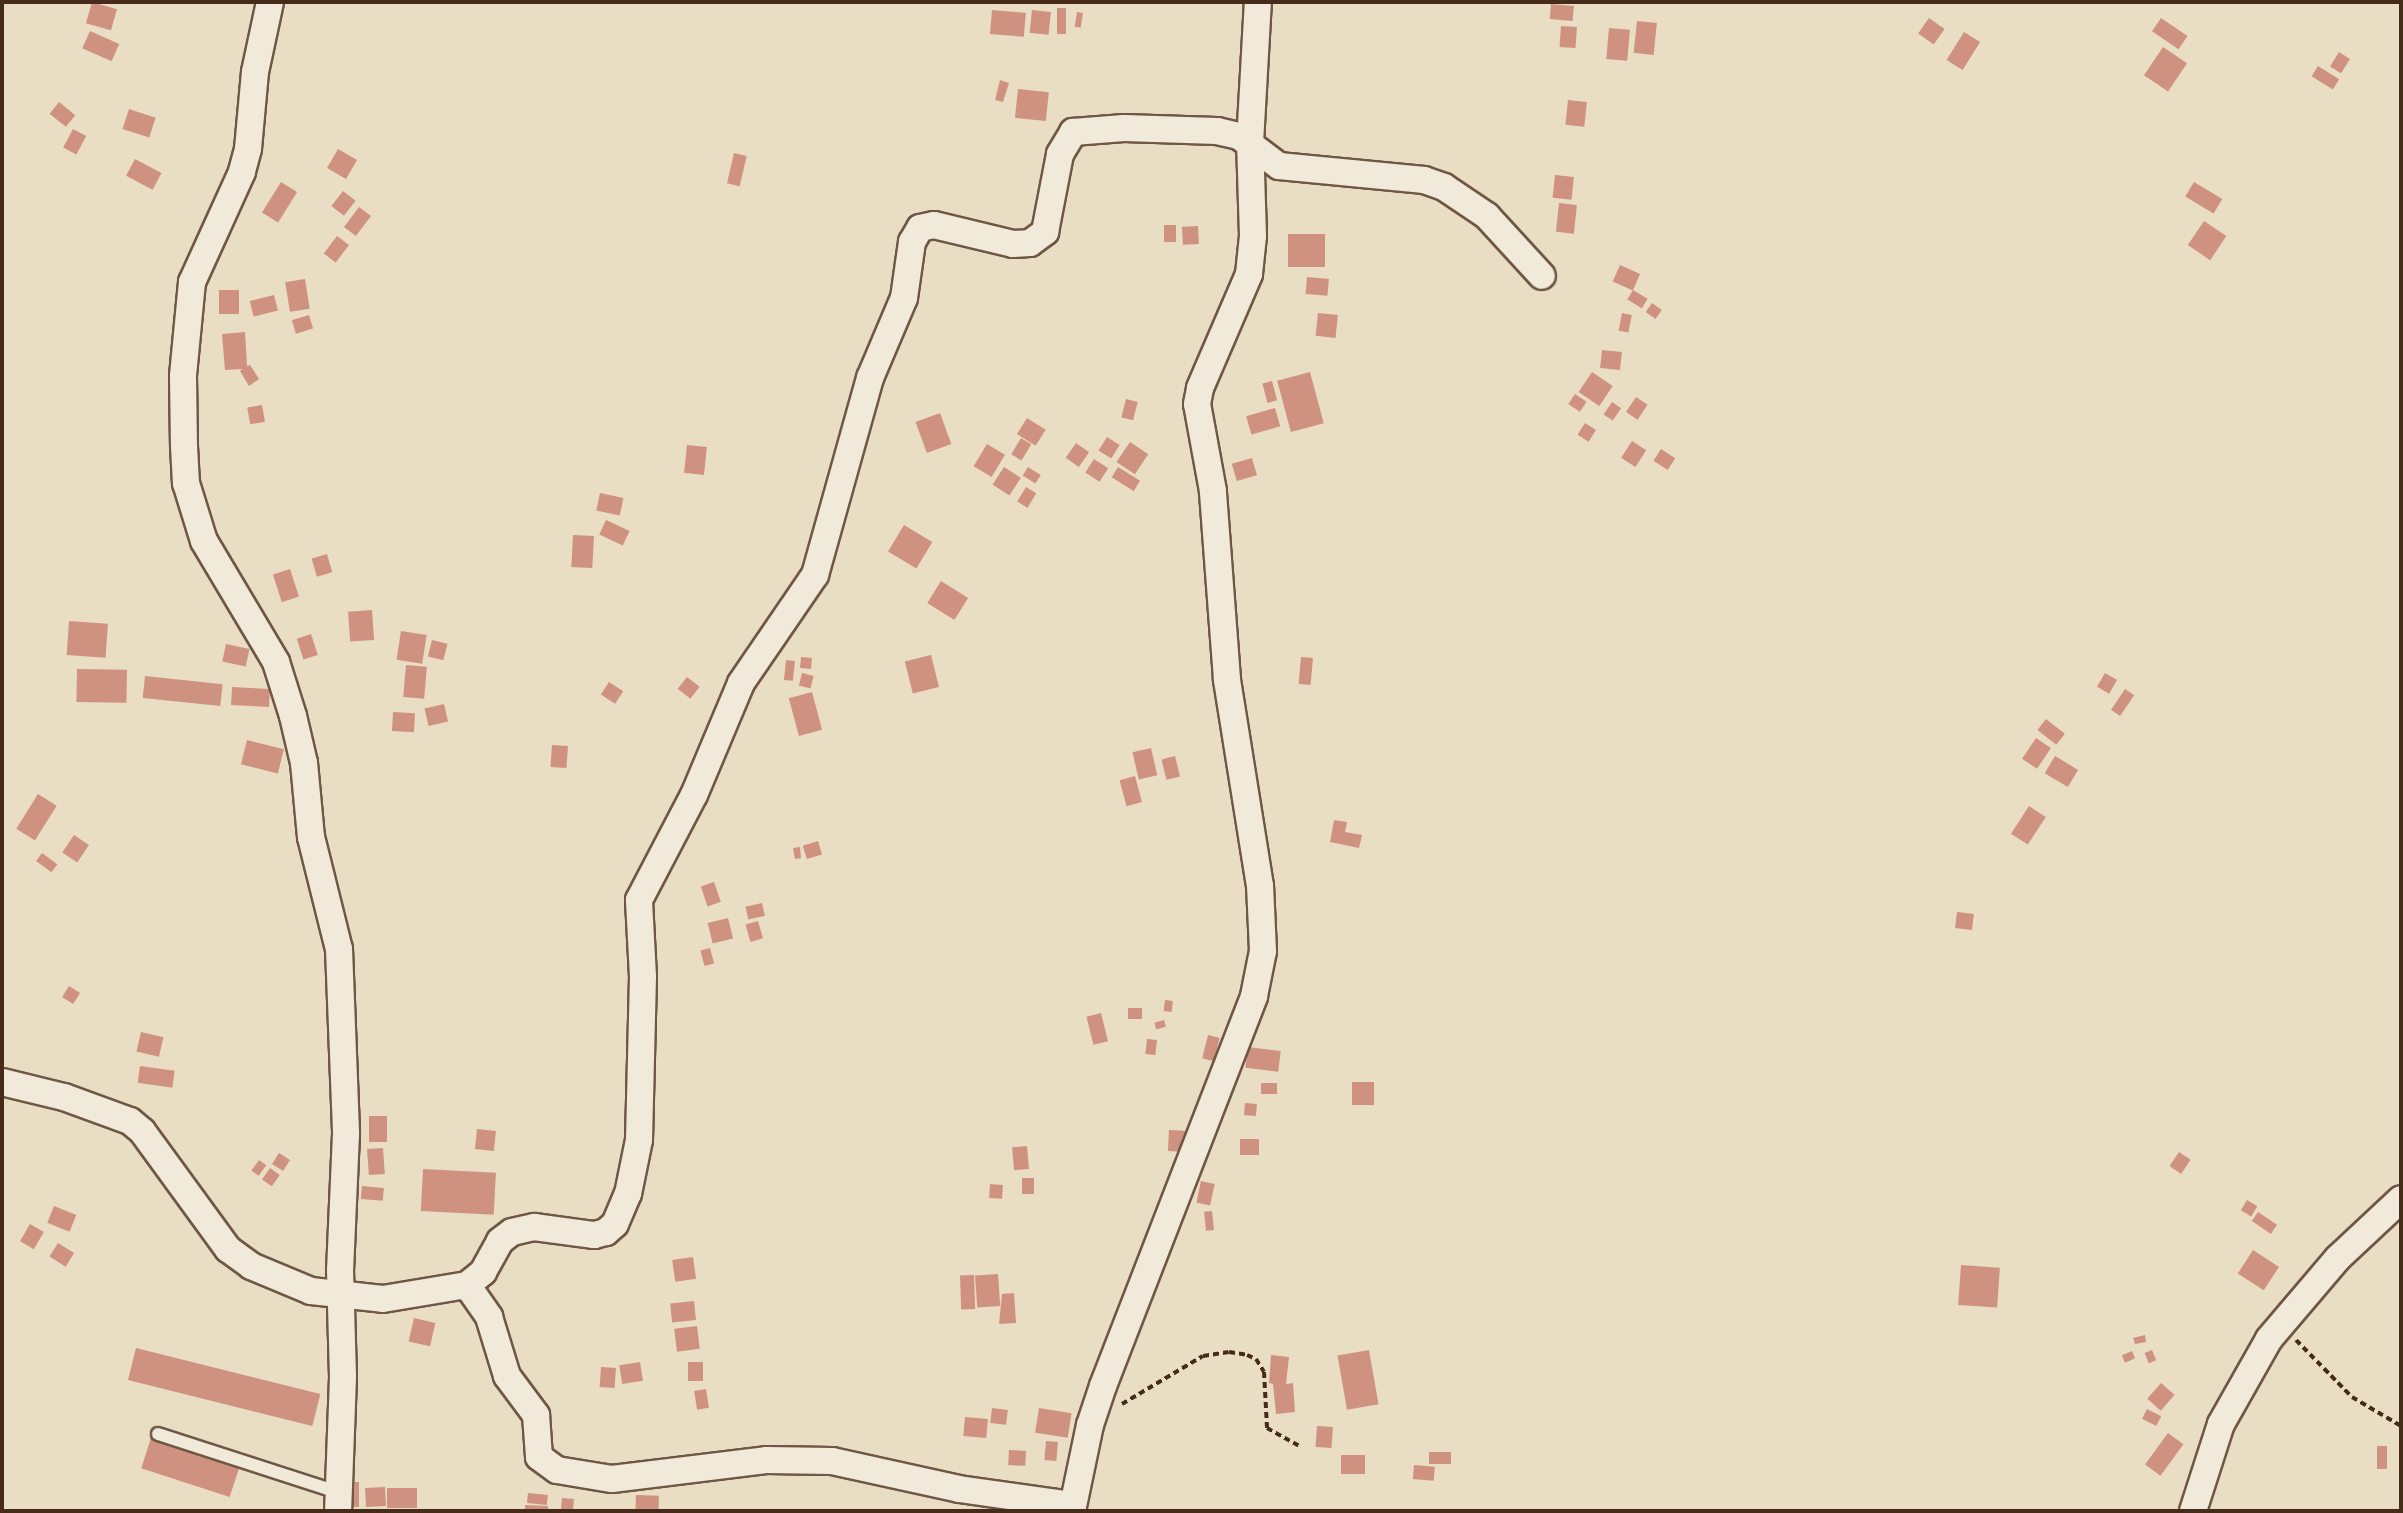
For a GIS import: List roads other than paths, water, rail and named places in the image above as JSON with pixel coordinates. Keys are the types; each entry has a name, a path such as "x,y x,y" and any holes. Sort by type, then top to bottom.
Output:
{"street":[{"path":"270,2 255,72 248,149 242,172 201,256 190,296 183,376 184,459 186,483 204,541 276,662 289,703 304,763 311,837 339,949 346,1134 338,1501"},
{"path":"467,1285 489,1317 507,1376 536,1415 539,1457 557,1470 612,1479 766,1460 832,1461 959,1489 1072,1508 1090,1425 1128,1315 1254,996 1263,951 1260,886 1227,679 1213,491 1197,404 1200,388 1249,274 1253,236 1250,143 1258,2"},
{"path":"2,1082 64,1097 130,1121 142,1131 214,1234 228,1249 275,1277 311,1291 383,1299 467,1285 483,1272 500,1241 512,1232 534,1227 594,1235 606,1232 621,1213 639,1140 643,938 639,900 694,795 741,683 815,575 870,378 904,298 915,235 928,224 1013,244 1036,241 1048,223 1060,154 1073,132 1102,128 1217,131 1231,133 1250,143 1266,160 1279,166 1424,180 1444,187 1487,216 1542,276"},
{"path":"2193,1511 2221,1424 2281,1323 2338,1258 2401,1199"}],"lane":[{"path":"158,1434 338,1501"}]}
